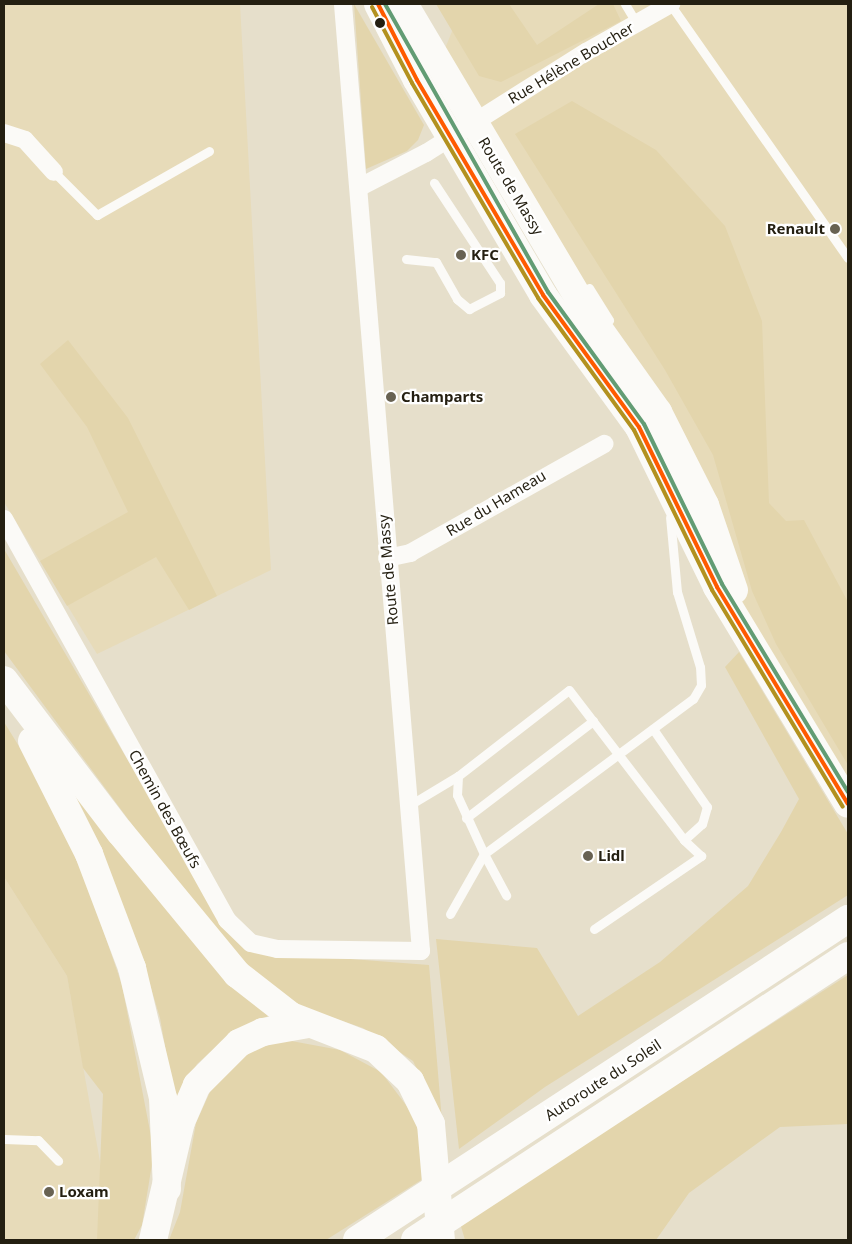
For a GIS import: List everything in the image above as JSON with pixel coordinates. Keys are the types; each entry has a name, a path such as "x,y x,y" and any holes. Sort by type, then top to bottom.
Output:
{"main road":[{"name":"Route de Massy","path":"378,4 450,139 543,295 639,427 657,460 716,587 754,646 848,804"},
{"name":"Route de Massy","path":"413,7 587,312 658,412 705,505 754,646"},
{"path":"4,680 221,956 266,999 308,1024 363,1042 396,1065 419,1094 434,1141 441,1240"},
{"path":"4,698 66,805 132,968 163,1098 167,1190"},
{"name":"Autoroute du Soleil","path":"357,1240 848,919"},
{"name":"Autoroute du Soleil","path":"416,1240 848,956"},
{"path":"153,1240 167,1190 184,1110 207,1073 250,1037 308,1024"}],"street":[{"name":"Route de Massy","path":"343,4 360,187 387,558 421,952"},
{"name":"Rue Hélène Boucher","path":"478,121 671,4"},
{"name":"Route de Massy","path":"360,187 450,139 478,121"},
{"path":"4,133 25,140 54,172"},
{"name":"Rue du Hameau","path":"387,558 410,553 604,444"},
{"name":"Chemin des Bœufs","path":"4,519 227,920 251,943 277,949 421,952"}],"lane":[{"path":"625,4 637,24"},
{"path":"671,4 848,258"},
{"path":"478,121 564,250"},
{"path":"54,172 97,215 209,151"},
{"path":"406,259 436,262 457,299 469,309 500,293 500,283 434,182"},
{"path":"584,281 658,412"},
{"path":"450,914 484,854 693,699 701,685 700,667 677,592 672,521 657,460"},
{"path":"408,806 458,776 569,690 684,840 701,856 594,929"},
{"path":"466,818 593,721"},
{"path":"653,729 707,807 702,824 684,840"},
{"path":"458,776 457,795 466,818 506,895"},
{"path":"4,1139 38,1140 58,1161"}],"shaded area":[{"path":"4,4 240,4 271,570 97,654 4,502"},
{"path":"354,4 424,125 418,140 407,151 366,169"},
{"path":"436,4 509,4 537,45 599,4 613,4 621,21 501,82 479,76"},
{"path":"463,4 848,4 848,804 438,66"},
{"path":"572,101 656,150 725,226 762,321 769,503 786,521 804,520 848,602 848,765 776,644 752,591 713,455 665,370 515,134"},
{"path":"68,340 128,418 217,596 189,610 156,557 67,606 40,561 128,512 87,427 40,364"},
{"path":"4,549 229,933 246,951 429,965 442,1121 413,1061 363,1028 302,1007 235,959 173,880 4,651"},
{"path":"739,652 848,834 848,895 545,1087 459,1149 436,939 537,948 578,1016 660,962 748,886 781,832 799,799 725,667"},
{"path":"4,722 38,777 78,857 122,985 154,1152 142,1225 134,1240 97,1240 103,1094 83,1068 67,976 4,877"},
{"path":"63,773 268,1016 225,1039 197,1064 175,1103 160,1018 139,948"},
{"path":"4,877 67,976 113,1235 107,1240 4,1240"},
{"path":"848,975 848,1124 780,1127 689,1193 656,1240 465,1240 460,1223"},
{"path":"286,1040 340,1050 381,1072 409,1109 423,1139 426,1177 326,1240 169,1240 180,1212 196,1123 214,1083 251,1050"}],"transit line":[{"path":"378,4 417,80 543,295 639,427 717,587 848,804"},
{"path":"385,4 548,292 644,424 722,584 848,792"},
{"path":"372,7 412,83 538,298 634,430 712,590 843,807"}],"place":[{"name":"Renault","path":"835,229"},
{"name":"KFC","path":"461,255"},
{"name":"Champarts","path":"391,397"},
{"name":"Lidl","path":"588,856"},
{"name":"Loxam","path":"49,1192"}]}
